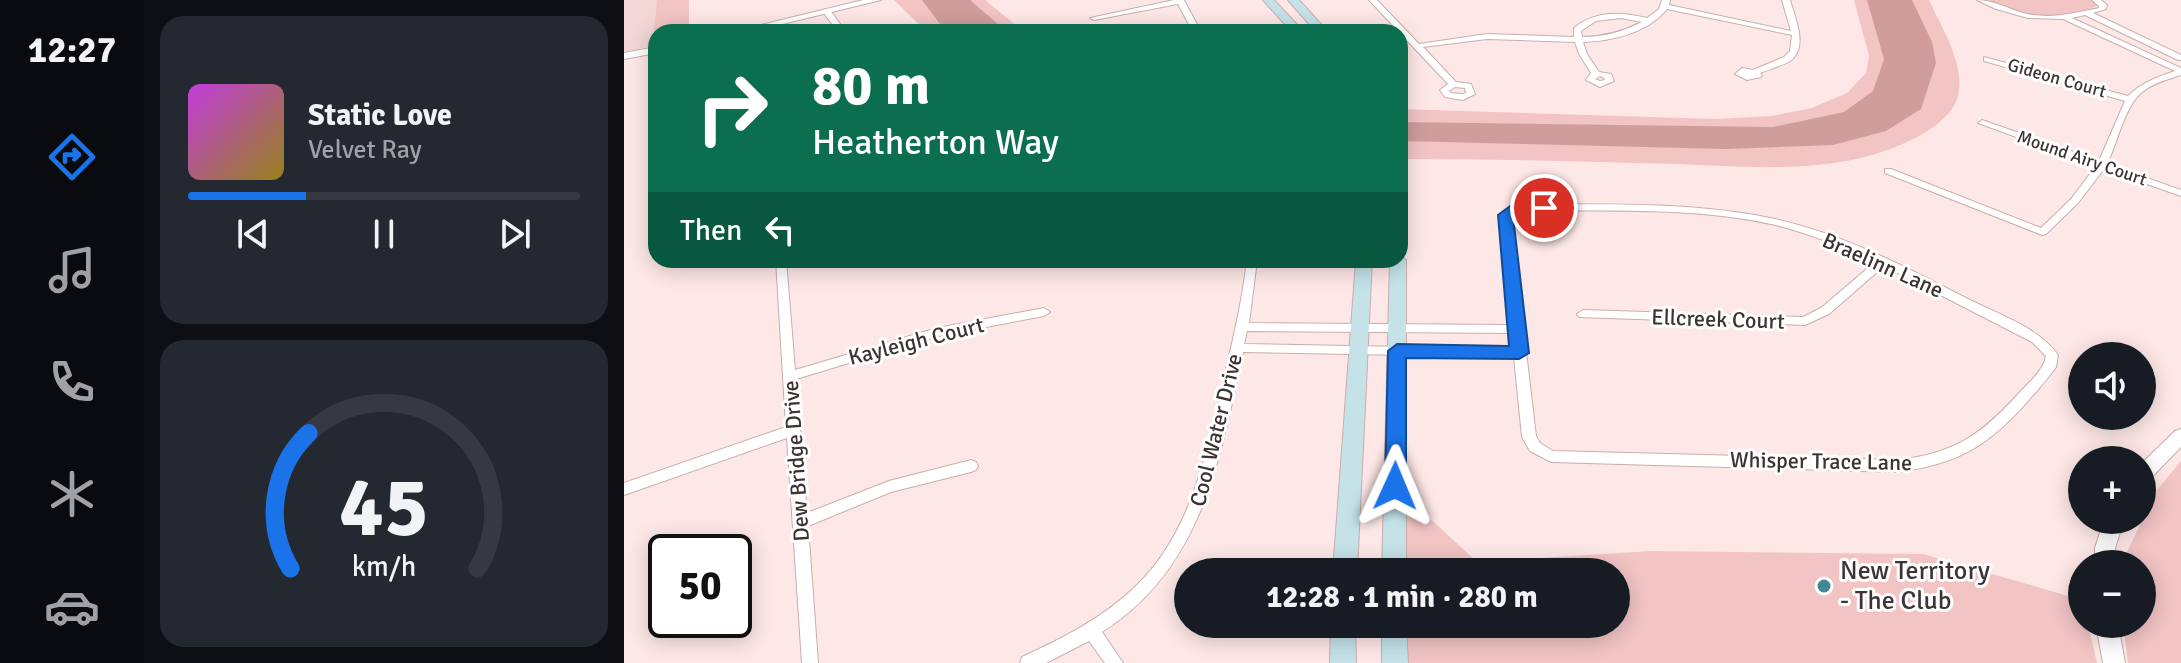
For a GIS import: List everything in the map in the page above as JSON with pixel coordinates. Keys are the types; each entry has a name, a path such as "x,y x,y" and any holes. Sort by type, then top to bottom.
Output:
{"main road":[{"path":"1268,0 1290,24"},
{"path":"1293,0 1315,24"},
{"path":"1346,558 1364,268"},
{"path":"1394,558 1398,268"},
{"path":"1343,638 1343,663"},
{"path":"1394,638 1395,663"}],"street":[{"path":"773,24 876,0"},
{"path":"1094,18 1180,0 1193,24"},
{"path":"1373,0 1396,24"},
{"path":"1755,72 1787,59 1794,51 1796,34 1786,0"},
{"path":"1981,0 2030,20 2102,9 2103,5 2096,0"},
{"path":"1418,46 1495,36 1578,40 1635,31 1666,3 1796,34"},
{"path":"827,12 836,24"},
{"path":"2086,13 2181,58"},
{"path":"1596,74 1581,53 1577,30 1598,17 1615,15 1649,21"},
{"path":"2064,17 2181,72"},
{"path":"1408,36 1453,84"},
{"path":"624,56 648,52"},
{"name":"Gideon Court","path":"1987,59 2128,99"},
{"path":"1888,171 2042,232 2064,211 2101,165 2128,99 2143,86 2181,72"},
{"name":"Mound Airy Court","path":"1982,123 2181,193"},
{"name":"Braelinn Lane","path":"1516,329 1505,215 1516,207 1710,214 1785,225 1880,263 2018,329 2044,347"},
{"name":"Ellcreek Court","path":"1583,314 1805,321 1825,311 1880,263"},
{"name":"Dew Bridge Drive","path":"782,268 810,663"},
{"name":"Cool Water Drive","path":"1028,663 1093,633 1143,589 1184,540 1204,486 1242,327 1251,268"},
{"name":"Kayleigh Court","path":"790,376 937,332 1044,312"},
{"path":"1237,348 1519,353 1516,329 1242,327"},
{"name":"Whisper Trace Lane","path":"1519,353 1529,437 1535,447 1551,456 1898,466 1935,461 1966,450 1990,433 2050,367 2052,355 2044,347"},
{"path":"624,489 794,430"},
{"path":"2156,461 2181,436"},
{"path":"800,522 889,487 971,466"},
{"path":"1093,633 1115,663"},
{"path":"2110,638 2114,663"}],"shaded area":[{"path":"624,0 657,0 654,24 648,24 648,47 624,52"},
{"path":"657,0 689,0 689,24 654,24"},
{"path":"894,0 985,0 1014,24 919,24"},
{"path":"922,0 970,0 998,24 940,24"},
{"path":"1854,0 1929,0 1958,68 1960,83 1952,109 1933,127 1908,142 1856,159 1811,166 1408,159 1408,109 1715,119 1772,116 1812,108 1847,93 1866,73 1869,56"},
{"path":"1867,0 1912,0 1932,42 1936,63 1921,109 1886,131 1833,145 1725,149 1408,141 1408,122 1773,127 1844,112 1873,91 1884,59"},
{"path":"1987,0 2092,0 2097,6 2068,15 2041,16"},
{"path":"2181,461 2181,663 2128,663 2125,638 2156,638 2156,550 2128,550 2136,534 2156,534 2157,490"},
{"name":"New Territory - The Club","path":"1423,512 1473,558 1406,558 1406,513"},
{"name":"New Territory - The Club","path":"1651,551 1923,554 2068,596 2068,638 2091,638 2097,663 1407,663 1406,638 1630,638 1630,558 1540,558"}],"place":[{"name":"New Territory - The Club","path":"1824,586"}],"route":[{"path":"1395,486 1397,351 1519,353 1505,215 1516,207 1544,208"}]}
